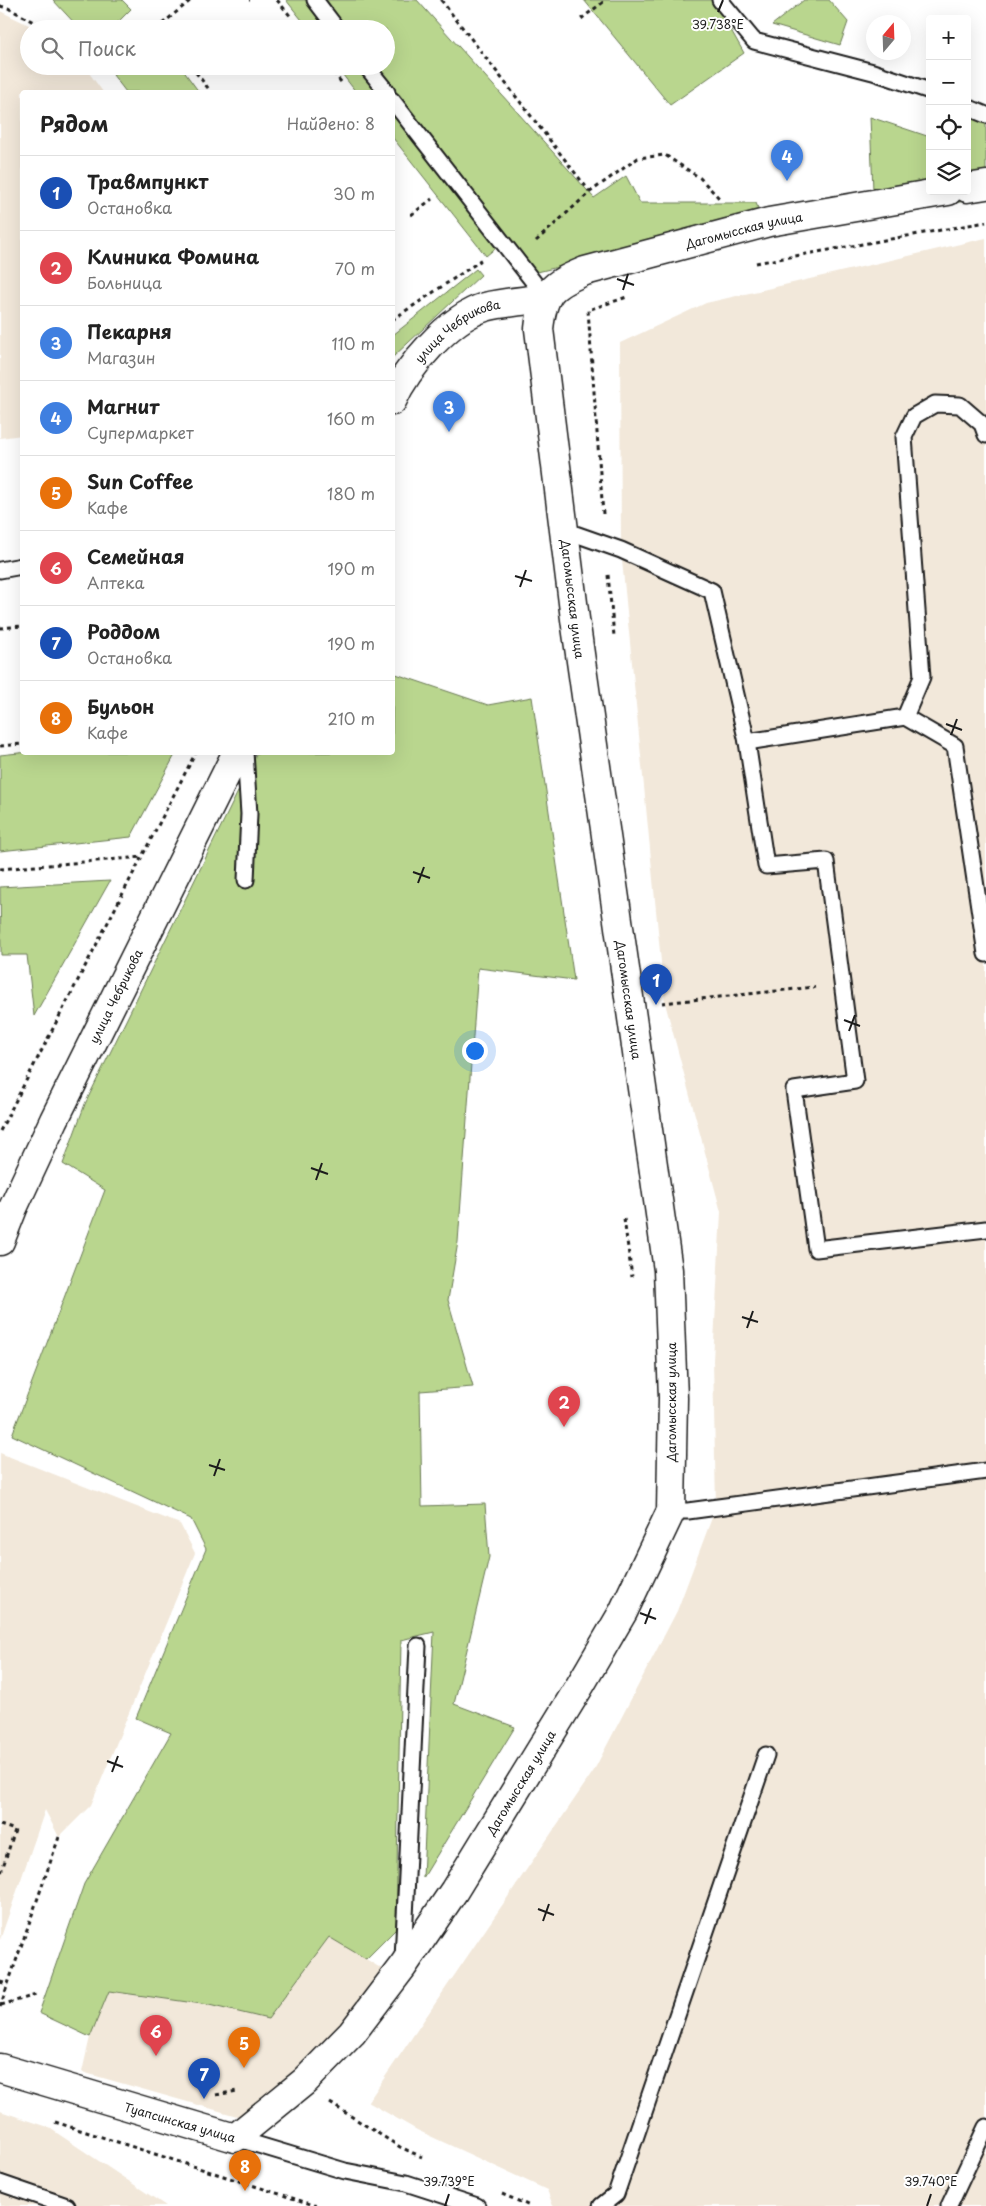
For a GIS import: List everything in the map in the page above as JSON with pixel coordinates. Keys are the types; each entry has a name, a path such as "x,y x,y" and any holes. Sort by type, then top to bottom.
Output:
{"street":[{"path":"971,187 986,185"},
{"name":"Дагомысская улица","path":"234,2138 305,2081 352,2033 403,1966 454,1891 583,1681 623,1612 672,1511 673,1398 668,1270 564,530 539,330 546,298 562,280 594,268 769,222 926,195"},
{"name":"улица Чебрикова","path":"395,396 421,356 456,321 485,307 546,298"},
{"name":"улица Чебрикова","path":"0,1240 54,1120 236,755"},
{"name":"Туапсинская улица","path":"0,2068 234,2138"}],"lane":[{"path":"314,0 330,20"},
{"path":"720,0 754,42 873,72 926,90"},
{"path":"373,75 384,90"},
{"path":"395,104 546,298"},
{"path":"971,109 986,115"},
{"path":"905,717 922,677 904,437 914,416 935,404 960,406 982,424 986,435"},
{"name":"Дагомысская улица","path":"564,530 621,550 712,591 747,742 766,866 826,860 844,984 855,1081 794,1090 816,1249 986,1229"},
{"path":"0,570 20,566"},
{"path":"747,742 905,717 955,746 986,954"},
{"path":"246,755 248,814 246,880"},
{"path":"672,1511 688,1511 986,1471"},
{"path":"403,1966 418,1646"},
{"path":"601,2206 618,2200 766,1755"},
{"path":"949,2206 986,2127"},
{"name":"Туапсинская улица","path":"234,2138 345,2171 406,2183 476,2206"},
{"path":"0,2183 67,2206"}],"path":[{"path":"170,20 191,0"},
{"path":"277,0 292,20"},
{"path":"441,0 590,192"},
{"path":"581,19 606,0"},
{"path":"0,6 8,8 30,20"},
{"path":"198,75 209,90"},
{"path":"336,75 344,86"},
{"path":"516,259 590,192 638,158 665,155 700,178"},
{"path":"426,192 438,207"},
{"path":"410,215 432,199"},
{"path":"395,318 480,261 474,253"},
{"path":"0,628 20,626"},
{"path":"0,746 20,744"},
{"path":"0,1131 194,755"},
{"path":"0,869 143,857"},
{"path":"630,1008 844,984"},
{"path":"624,1218 633,1286"},
{"path":"0,1825 15,1830 0,1876"},
{"path":"0,2007 59,1837"},
{"path":"0,1982 8,1984"},
{"path":"0,2007 36,1995"},
{"path":"323,2099 400,2147 426,2159"},
{"path":"51,2121 318,2206"},
{"path":"495,2190 530,2206"}],"shaded area":[{"path":"0,11 20,21 20,75 91,75 102,90 20,90 20,435 0,438"},
{"path":"986,238 986,2206 553,2206 547,2190 417,2130 368,2102 593,1772 677,1611 716,1507 713,1360 721,1212 665,1003 621,550 620,343 706,303"},
{"path":"0,1453 180,1524 195,1553 91,1805 59,1837 45,1810 0,1940"},
{"path":"329,1936 390,1974 251,2120 82,2072 90,2037 108,1991 209,2005 268,2019"},
{"path":"0,2111 48,2127 166,2206 0,2206"}],"green space":[{"path":"53,0 122,0 131,9 120,20 72,20"},
{"path":"286,0 306,0 322,20 302,20"},
{"path":"317,0 417,0 594,198 626,176 640,203 756,203 762,218 529,274 395,101 395,90 387,90 375,75 395,75 395,20 332,20"},
{"path":"584,0 714,0 744,53 670,105"},
{"path":"804,0 829,0 848,22 840,45 772,25"},
{"path":"113,75 187,75 198,90 124,90"},
{"path":"343,75 365,75 377,90 354,90"},
{"path":"971,113 986,119 986,198 874,215 870,117 926,136 926,195 971,195"},
{"path":"395,114 498,246 486,256 395,141"},
{"path":"476,269 481,275 395,355 395,333"},
{"path":"395,674 488,705 532,697 574,980 478,968 458,1242 448,1300 473,1387 420,1391 422,1506 485,1504 489,1557 454,1704 515,1727 423,1878 434,1632 401,1640 396,1929 366,1959 329,1937 268,2019 209,2005 109,1991 90,2037 39,2013 84,1884 171,1733 136,1718 206,1549 191,1519 12,1435 105,1190 63,1164 85,1104 256,755 395,755"},
{"path":"20,753 20,755 175,755 131,837 0,851 0,755"},
{"path":"110,881 34,1016 27,955 1,955 0,887"}],"place":[{"name":"Магнит","path":"787,181"},
{"name":"Пекарня","path":"449,432"},
{"name":"Травмпункт","path":"656,1005"},
{"name":"Клиника Фомина","path":"564,1427"},
{"name":"Семейная","path":"156,2056"},
{"name":"Sun Coffee","path":"244,2068"},
{"name":"Роддом","path":"204,2099"},
{"name":"Бульон","path":"245,2191"}]}
